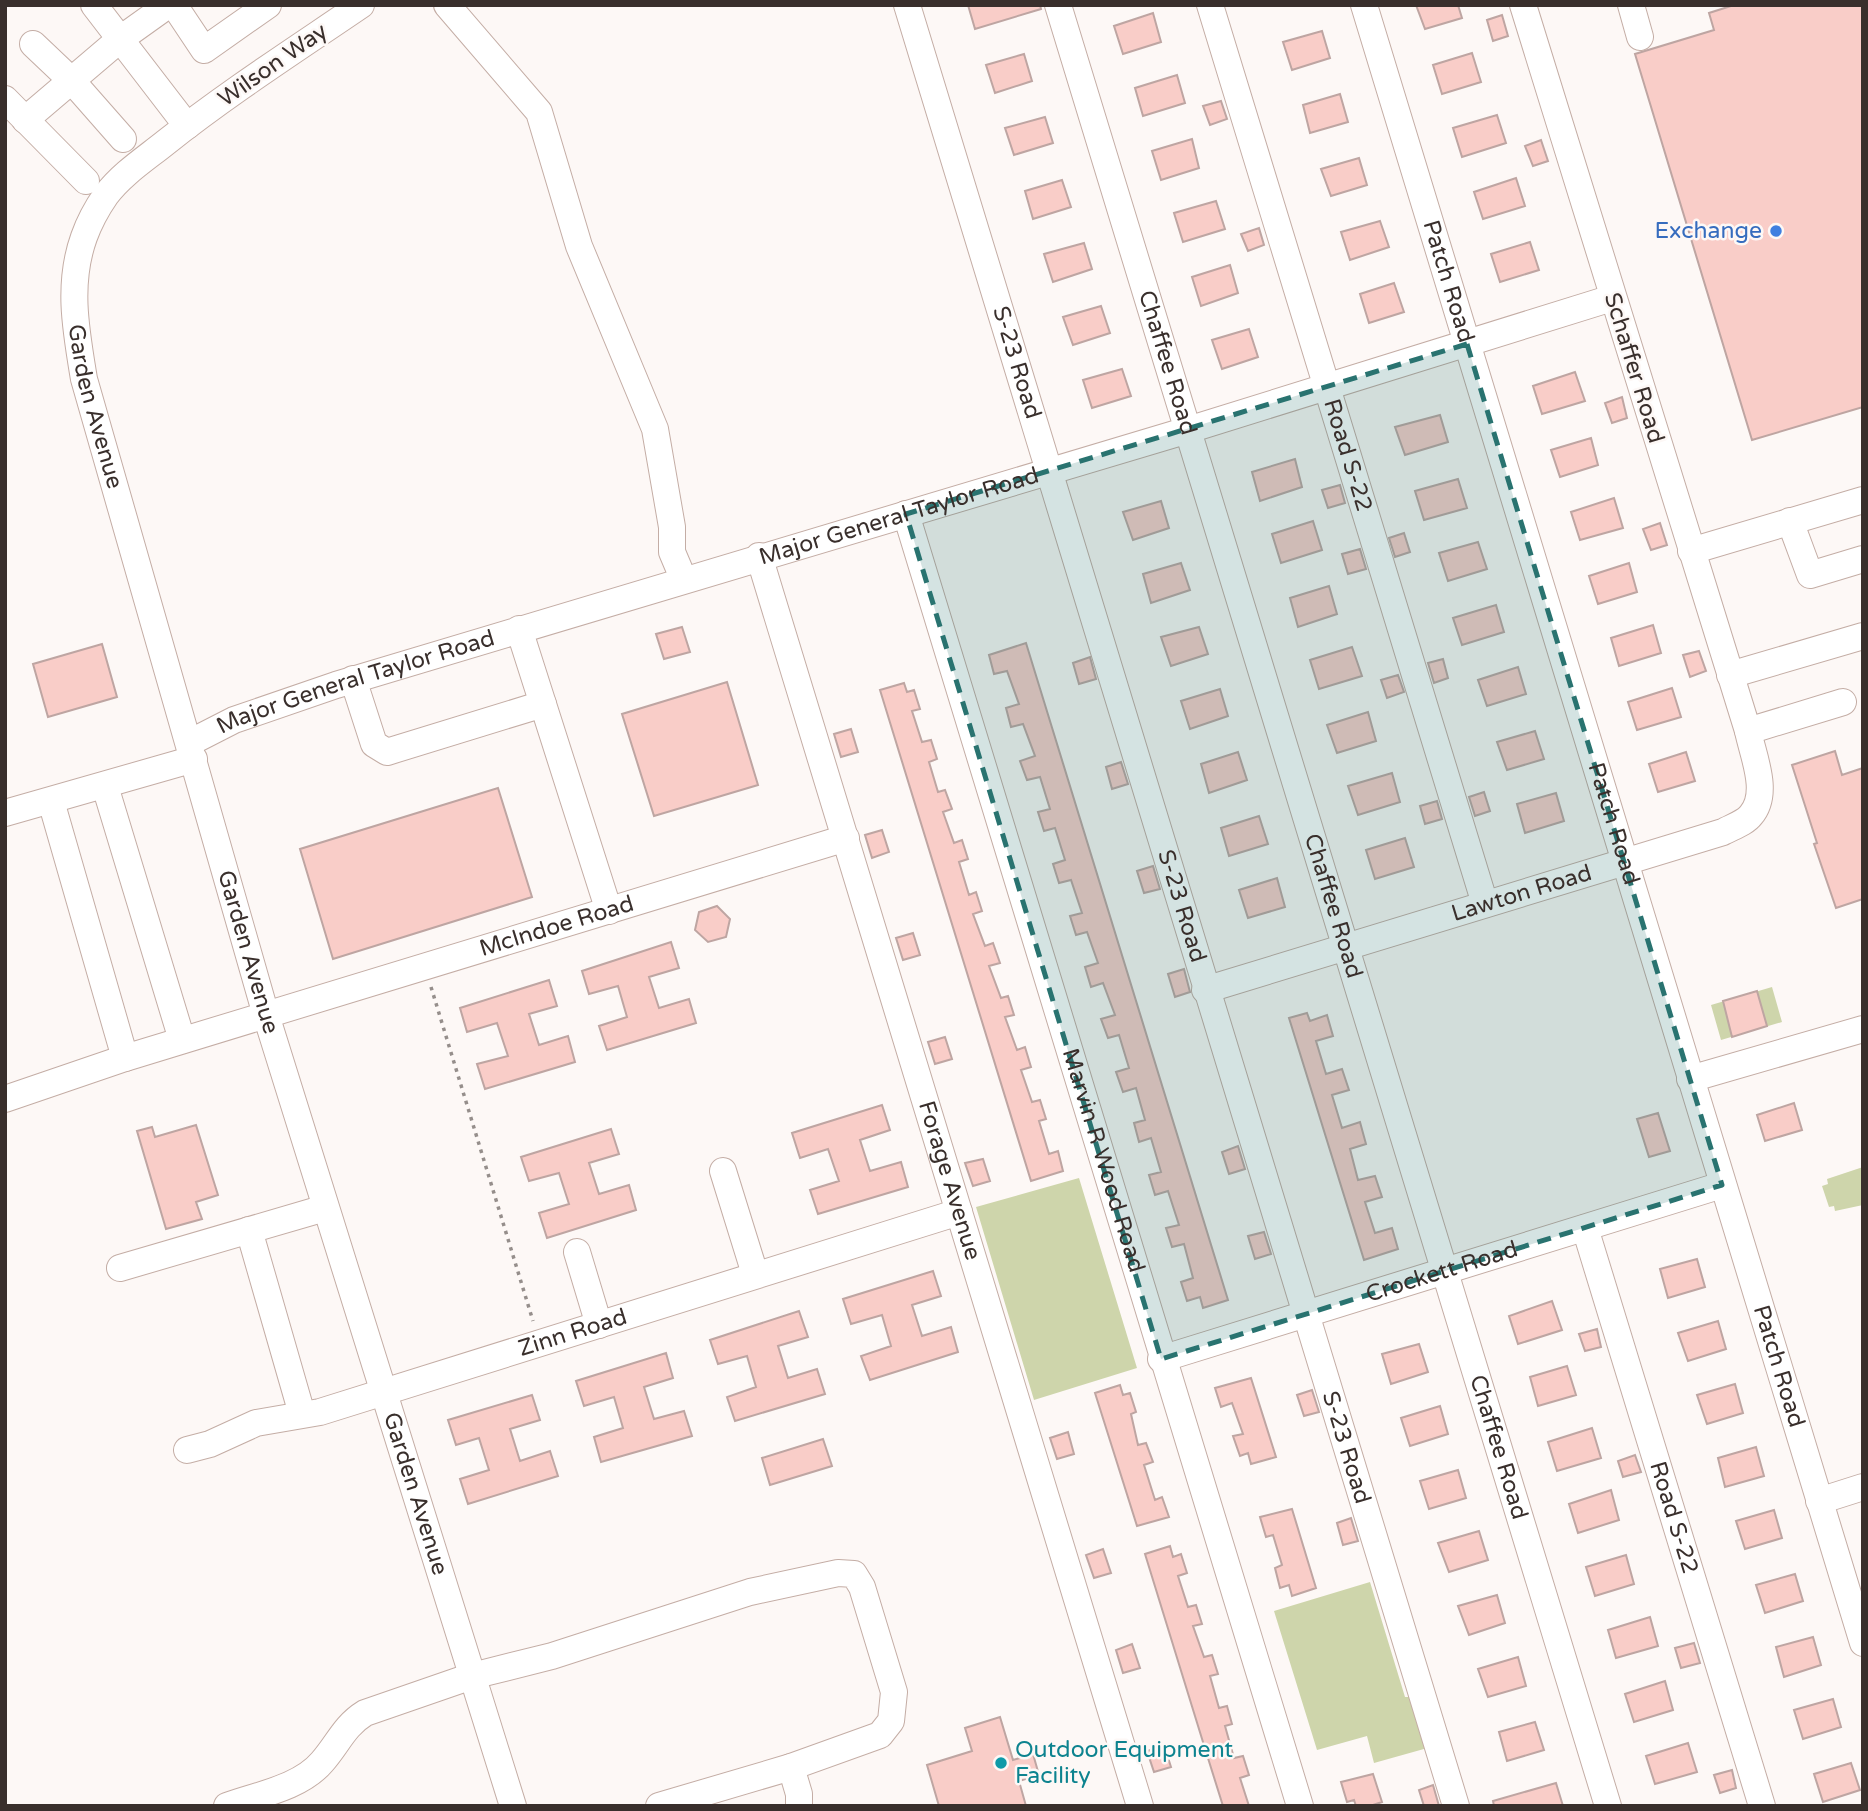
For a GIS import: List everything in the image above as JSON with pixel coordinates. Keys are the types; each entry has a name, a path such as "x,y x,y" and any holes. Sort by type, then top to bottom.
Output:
{"street":[{"path":"94,5 187,126"},
{"path":"25,120 119,40 171,5 204,50 268,5"},
{"name":"Wilson Way","path":"187,126 361,5"},
{"path":"447,5 539,112 579,246 655,429 672,527 672,552 684,578"},
{"name":"S-23 Road","path":"907,5 1205,990 1456,1806"},
{"name":"Chaffee Road","path":"1058,5 1608,1806"},
{"name":"Road S-22","path":"1210,5 1485,905"},
{"name":"Patch Road","path":"1364,5 1862,1638"},
{"name":"Schaffer Road","path":"1523,5 1748,731"},
{"path":"1631,5 1640,37"},
{"path":"33,44 72,81 123,139"},
{"path":"5,99 86,181"},
{"name":"Garden Avenue","path":"187,126 125,174 107,194 84,236 73,286 74,324 84,379 266,1016 513,1806"},
{"name":"Major General Taylor Road","path":"5,813 104,786 191,751 234,720 353,680 684,578 1188,430 1612,298"},
{"path":"1691,551 1863,500"},
{"name":"Marvin R Wood Road","path":"906,514 1161,1359 1300,1806"},
{"path":"1790,521 1810,575 1863,559"},
{"name":"Forage Avenue","path":"759,556 920,1077 1140,1806"},
{"path":"519,629 609,911"},
{"path":"1730,675 1863,636"},
{"path":"353,680 374,744 387,752 543,704"},
{"path":"1748,731 1843,702"},
{"name":"Lawton Road","path":"1205,990 1723,832 1751,815 1760,800 1748,731"},
{"path":"104,786 183,1040"},
{"path":"51,801 125,1058"},
{"name":"McIndoe Road","path":"5,1099 183,1040 846,838"},
{"path":"1690,1079 1863,1029"},
{"path":"723,1171 755,1275"},
{"name":"Crockett Road","path":"1161,1359 1722,1185"},
{"path":"120,1268 326,1208"},
{"name":"Zinn Road","path":"187,1450 210,1444 256,1423 320,1412 959,1212"},
{"name":"Road S-22","path":"1585,1228 1762,1806"},
{"path":"249,1230 302,1414"},
{"path":"577,1252 599,1325"},
{"path":"1819,1501 1863,1487"},
{"path":"227,1806 309,1774 322,1762 350,1722 365,1713 472,1676 552,1656 750,1592 838,1573 854,1574 862,1587 894,1692 891,1721 880,1735 699,1800 659,1806"},
{"path":"791,1768 799,1794 799,1806"}],"path":[{"path":"425,968 540,1343"}],"highlighted area":[{"path":"1467,344 1722,1185 1161,1359 906,514"}],"green space":[{"path":"1772,987 1782,1022 1721,1040 1711,1005"},
{"path":"1863,1167 1863,1205 1835,1211 1834,1206 1829,1207 1822,1186 1828,1184 1827,1179"},
{"path":"1079,1178 1137,1368 1034,1400 976,1207"},
{"path":"1370,1582 1405,1697 1410,1697 1431,1747 1374,1763 1367,1736 1317,1750 1274,1611"}],"building":[{"path":"968,5 1040,5 1041,9 975,29"},
{"path":"1416,5 1458,5 1462,18 1425,29"},
{"name":"Exchange","path":"1734,5 1863,5 1863,407 1752,440 1635,54 1714,30 1709,13"},
{"path":"1153,13 1161,42 1123,54 1114,26"},
{"path":"1502,15 1508,36 1493,41 1487,20"},
{"path":"1322,31 1330,58 1292,70 1283,42"},
{"path":"1472,53 1481,82 1442,94 1433,65"},
{"path":"1024,54 1032,81 995,93 986,65"},
{"path":"1177,75 1185,103 1143,116 1135,88"},
{"path":"1340,94 1348,122 1310,133 1303,105"},
{"path":"1221,101 1227,119 1210,125 1203,106"},
{"path":"1497,115 1506,143 1462,157 1453,128"},
{"path":"1045,117 1053,143 1014,155 1005,128"},
{"path":"1192,139 1199,168 1161,180 1152,151"},
{"path":"1541,140 1548,161 1533,166 1525,146"},
{"path":"1359,158 1367,185 1331,196 1321,169"},
{"path":"1516,178 1525,206 1483,219 1474,192"},
{"path":"1062,180 1071,207 1033,219 1025,191"},
{"path":"1216,201 1225,229 1183,242 1174,213"},
{"path":"1380,221 1389,247 1350,260 1341,232"},
{"path":"1259,228 1264,245 1248,251 1241,234"},
{"path":"1530,242 1539,270 1500,282 1491,254"},
{"path":"1084,243 1092,269 1053,282 1044,254"},
{"path":"1230,265 1238,293 1201,306 1192,277"},
{"path":"1394,283 1404,312 1369,323 1360,294"},
{"path":"1101,306 1110,333 1073,345 1063,317"},
{"path":"1249,329 1258,357 1222,369 1212,340"},
{"path":"1122,369 1131,396 1092,408 1083,380"},
{"path":"1575,372 1585,401 1542,414 1533,386"},
{"path":"1622,397 1627,418 1612,423 1605,403"},
{"path":"1440,415 1448,442 1405,455 1395,427"},
{"path":"1591,438 1598,465 1560,477 1551,450"},
{"path":"1295,459 1302,487 1260,501 1252,472"},
{"path":"1458,479 1467,508 1424,520 1415,491"},
{"path":"1340,485 1345,503 1328,508 1322,490"},
{"path":"1614,498 1623,528 1580,540 1571,512"},
{"path":"1161,501 1169,528 1133,540 1123,512"},
{"path":"1313,521 1322,550 1281,563 1272,534"},
{"path":"1660,523 1667,545 1651,550 1643,529"},
{"path":"1404,533 1410,552 1395,557 1389,538"},
{"path":"1478,542 1487,569 1448,581 1439,553"},
{"path":"1360,549 1366,569 1348,574 1342,554"},
{"path":"1181,563 1190,590 1151,603 1143,574"},
{"path":"1629,563 1637,592 1598,604 1589,576"},
{"path":"1329,586 1337,614 1298,627 1290,598"},
{"path":"1496,605 1504,632 1462,645 1453,618"},
{"path":"1653,625 1661,653 1619,666 1611,638"},
{"path":"682,627 690,652 664,659 656,634"},
{"path":"1199,627 1208,654 1171,666 1161,637"},
{"path":"1026,643 1228,1300 1203,1308 1200,1297 1187,1301 1181,1282 1193,1278 1184,1244 1172,1247 1166,1228 1179,1225 1168,1191 1155,1195 1149,1175 1161,1172 1151,1138 1139,1142 1134,1123 1145,1120 1136,1088 1123,1092 1116,1072 1129,1068 1119,1035 1108,1038 1101,1019 1115,1015 1103,983 1091,987 1085,967 1098,963 1087,932 1076,935 1070,916 1082,913 1071,880 1059,883 1053,864 1065,860 1055,828 1044,831 1038,812 1050,809 1040,777 1027,780 1020,761 1035,756 1023,724 1011,727 1006,708 1019,704 1007,671 994,674 989,655"},
{"path":"102,644 117,697 48,717 33,664"},
{"path":"1352,647 1362,676 1319,689 1310,660"},
{"path":"1699,651 1706,671 1690,677 1683,655"},
{"path":"1090,657 1096,679 1079,684 1073,663"},
{"path":"1443,659 1448,678 1434,683 1428,663"},
{"path":"1518,667 1526,694 1487,706 1478,680"},
{"path":"1398,675 1404,692 1387,698 1381,680"},
{"path":"727,682 758,785 654,816 622,714"},
{"path":"904,683 907,692 914,690 920,709 912,711 922,742 931,740 937,759 929,762 938,792 945,790 952,809 943,812 954,843 962,840 968,859 959,862 969,895 976,892 982,911 973,914 985,946 993,943 1000,963 989,966 1001,998 1008,996 1014,1015 1005,1017 1017,1050 1025,1047 1031,1067 1021,1070 1032,1102 1040,1100 1046,1119 1039,1121 1049,1154 1058,1151 1063,1171 1031,1181 880,690"},
{"path":"1672,688 1681,717 1637,730 1628,702"},
{"path":"1220,689 1228,716 1190,729 1181,701"},
{"path":"1368,712 1376,741 1337,753 1327,725"},
{"path":"851,729 858,752 841,757 834,734"},
{"path":"1535,731 1544,759 1507,770 1497,742"},
{"path":"1835,751 1842,775 1863,768 1863,899 1836,908 1814,844 1817,843 1792,765"},
{"path":"1238,752 1247,780 1209,793 1201,764"},
{"path":"1686,752 1695,781 1658,792 1649,764"},
{"path":"1121,762 1128,784 1112,789 1106,767"},
{"path":"1392,773 1400,802 1358,815 1348,786"},
{"path":"498,788 532,897 333,959 300,849"},
{"path":"1484,792 1490,811 1475,816 1469,797"},
{"path":"1556,793 1564,821 1525,833 1517,804"},
{"path":"1437,801 1442,819 1425,824 1420,806"},
{"path":"1259,816 1268,844 1229,856 1221,828"},
{"path":"882,830 889,852 872,858 865,835"},
{"path":"1405,838 1414,867 1375,879 1366,850"},
{"path":"1153,866 1160,889 1144,893 1137,871"},
{"path":"1277,878 1285,907 1248,918 1239,890"},
{"path":"717,906 730,919 726,937 708,942 695,930 699,912"},
{"path":"913,933 920,955 903,960 896,938"},
{"path":"671,942 679,968 649,977 659,1008 689,999 696,1023 607,1050 599,1026 627,1017 618,986 589,994 582,971"},
{"path":"1184,969 1190,992 1175,997 1168,974"},
{"path":"549,980 557,1006 529,1014 539,1045 568,1036 575,1062 485,1089 477,1064 508,1056 497,1023 467,1032 460,1008"},
{"path":"1757,991 1767,1026 1732,1037 1723,1001"},
{"path":"1307,1013 1310,1021 1327,1015 1333,1036 1316,1041 1326,1074 1342,1069 1349,1090 1332,1095 1342,1128 1360,1122 1366,1144 1350,1149 1358,1180 1375,1176 1382,1197 1365,1202 1375,1233 1392,1228 1398,1249 1364,1260 1289,1018"},
{"path":"945,1037 952,1059 935,1064 928,1042"},
{"path":"1794,1103 1802,1130 1765,1141 1757,1115"},
{"path":"882,1105 890,1130 860,1140 870,1171 901,1162 908,1187 818,1214 810,1190 839,1181 828,1149 800,1158 792,1133"},
{"path":"1658,1113 1670,1151 1649,1157 1637,1119"},
{"path":"196,1125 218,1195 196,1202 202,1219 166,1229 137,1131 152,1127 155,1137"},
{"path":"611,1129 619,1154 589,1163 599,1194 629,1185 636,1210 547,1238 539,1213 569,1204 559,1173 529,1181 521,1157"},
{"path":"1238,1146 1245,1169 1229,1174 1222,1152"},
{"path":"983,1159 990,1181 973,1186 965,1163"},
{"path":"1264,1232 1271,1254 1255,1259 1248,1236"},
{"path":"1697,1259 1705,1287 1668,1298 1660,1269"},
{"path":"933,1271 941,1296 912,1305 922,1336 951,1327 958,1352 870,1380 861,1356 891,1346 882,1315 851,1324 843,1299"},
{"path":"1552,1301 1562,1330 1518,1344 1509,1316"},
{"path":"799,1311 808,1337 778,1346 788,1378 817,1369 825,1394 735,1421 727,1397 756,1387 747,1356 718,1364 710,1340"},
{"path":"1718,1321 1726,1349 1688,1361 1678,1333"},
{"path":"1597,1329 1601,1347 1585,1351 1579,1334"},
{"path":"1419,1344 1428,1372 1391,1384 1382,1354"},
{"path":"666,1353 673,1378 644,1387 654,1419 684,1411 692,1436 601,1462 594,1437 623,1428 614,1397 584,1406 576,1381"},
{"path":"1567,1366 1576,1395 1538,1406 1530,1377"},
{"path":"1251,1378 1276,1457 1251,1464 1248,1453 1240,1456 1233,1436 1243,1434 1232,1403 1221,1407 1215,1388"},
{"path":"1735,1384 1743,1413 1707,1424 1697,1395"},
{"path":"1120,1385 1123,1395 1130,1393 1136,1412 1131,1414 1138,1445 1146,1443 1153,1462 1144,1465 1155,1500 1162,1497 1169,1517 1137,1526 1095,1393"},
{"path":"1312,1390 1319,1412 1304,1416 1297,1395"},
{"path":"532,1395 540,1420 510,1429 520,1461 550,1451 558,1476 468,1504 460,1479 489,1470 479,1438 456,1445 448,1420"},
{"path":"1440,1406 1448,1434 1410,1446 1401,1418"},
{"path":"1592,1428 1601,1458 1557,1471 1548,1442"},
{"path":"1068,1432 1074,1454 1057,1459 1050,1438"},
{"path":"823,1439 832,1466 770,1485 762,1458"},
{"path":"1756,1447 1764,1476 1725,1487 1718,1458"},
{"path":"1635,1455 1641,1472 1623,1477 1618,1461"},
{"path":"1458,1470 1466,1498 1429,1509 1420,1481"},
{"path":"1611,1490 1619,1520 1578,1533 1569,1504"},
{"path":"1292,1509 1316,1588 1292,1596 1289,1585 1280,1588 1275,1568 1282,1565 1273,1535 1266,1537 1260,1517"},
{"path":"1774,1510 1782,1538 1745,1549 1736,1521"},
{"path":"1351,1518 1358,1541 1343,1545 1337,1523"},
{"path":"1479,1531 1488,1560 1449,1572 1438,1543"},
{"path":"1170,1546 1173,1557 1181,1554 1187,1573 1178,1576 1188,1607 1196,1605 1202,1624 1193,1626 1204,1657 1212,1655 1218,1674 1210,1676 1219,1708 1227,1706 1232,1724 1225,1726 1234,1758 1243,1756 1249,1775 1240,1778 1249,1806 1223,1806 1145,1554"},
{"path":"1103,1549 1111,1573 1094,1578 1086,1555"},
{"path":"1626,1555 1634,1584 1595,1596 1586,1567"},
{"path":"1795,1574 1803,1601 1765,1613 1756,1585"},
{"path":"1497,1595 1505,1623 1469,1635 1458,1606"},
{"path":"1650,1617 1658,1646 1616,1658 1608,1630"},
{"path":"1813,1637 1821,1665 1784,1677 1776,1647"},
{"path":"1694,1643 1700,1663 1681,1668 1675,1648"},
{"path":"1132,1644 1140,1668 1123,1673 1116,1650"},
{"path":"1518,1657 1526,1686 1488,1697 1478,1669"},
{"path":"1665,1681 1673,1710 1634,1722 1625,1694"},
{"path":"1833,1699 1841,1727 1803,1739 1794,1710"},
{"name":"Outdoor Equipment Facility","path":"1000,1717 1013,1760 1033,1754 1039,1775 1019,1781 1026,1806 939,1806 927,1765 972,1751 965,1728"},
{"path":"1535,1722 1544,1750 1507,1761 1499,1732"},
{"path":"1688,1743 1697,1772 1655,1784 1646,1756"},
{"path":"1164,1745 1171,1767 1154,1772 1147,1751"},
{"path":"1851,1763 1860,1790 1823,1802 1814,1774"},
{"path":"1732,1770 1736,1788 1720,1793 1714,1775"},
{"path":"1373,1774 1382,1802 1370,1806 1356,1806 1354,1800 1347,1802 1341,1782"},
{"path":"1556,1783 1563,1806 1494,1806 1493,1801"},
{"path":"1433,1785 1439,1806 1424,1806 1419,1790"}],"place":[{"name":"Exchange","path":"1776,231"},
{"name":"Outdoor Equipment Facility","path":"1001,1763"}]}
